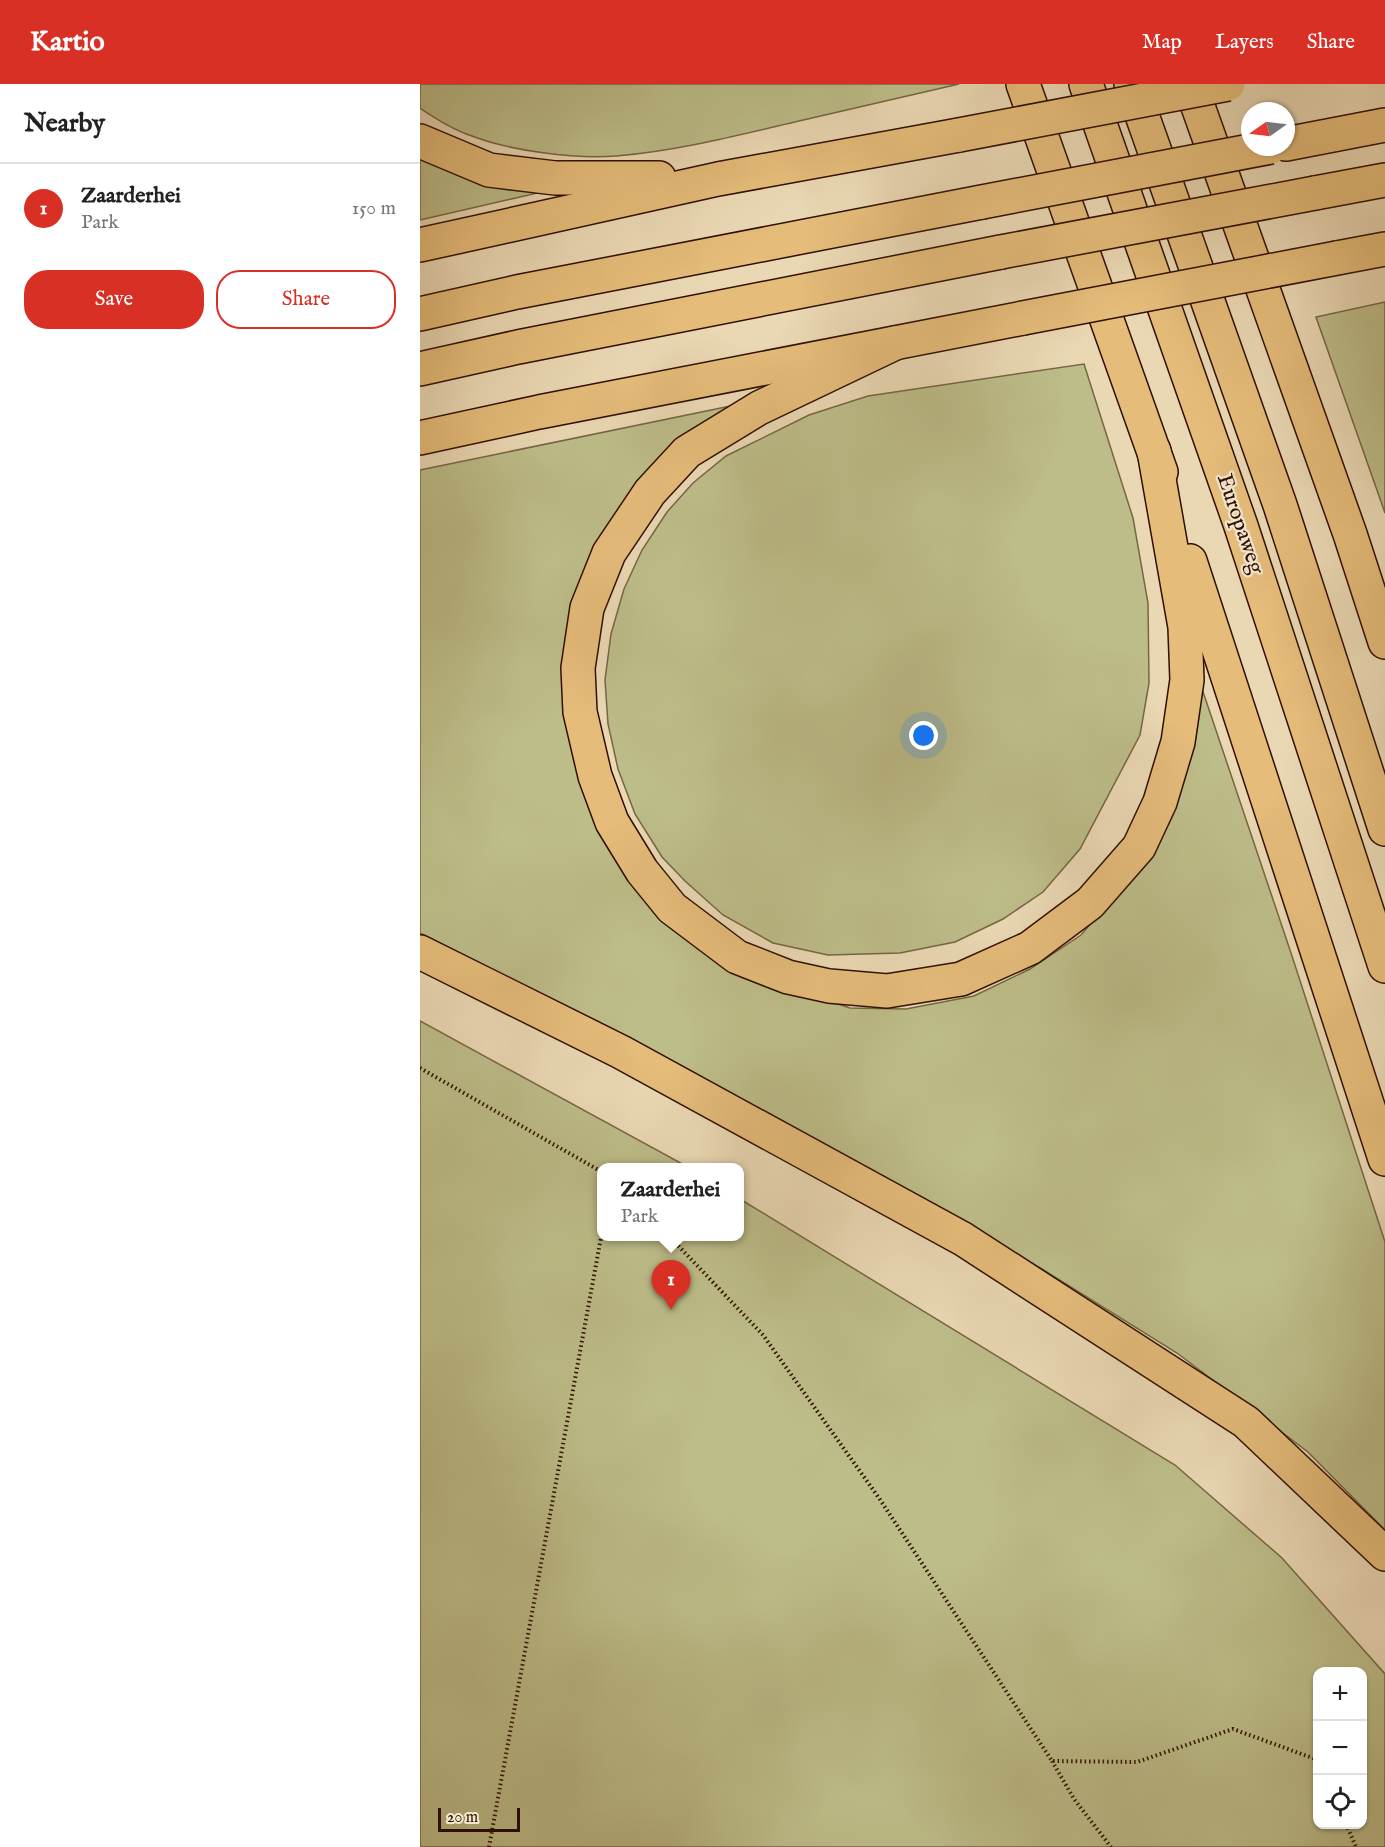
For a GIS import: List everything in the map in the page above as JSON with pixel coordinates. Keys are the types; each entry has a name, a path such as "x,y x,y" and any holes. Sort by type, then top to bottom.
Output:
{"highway":[{"path":"1023,84 1154,451 1385,1159"},
{"name":"Europaweg","path":"1086,84 1237,515 1385,966"},
{"name":"Europaweg","path":"1131,84 1280,505 1385,829"},
{"path":"1190,84 1350,534 1385,642"},
{"path":"420,244 718,179 1228,84"},
{"path":"1295,142 1385,125"},
{"path":"420,141 489,170 555,178 718,179"},
{"path":"420,314 516,292 1241,152"},
{"path":"420,369 518,347 1001,252 1385,180"},
{"path":"420,438 539,412 1385,249"},
{"path":"895,343 759,408 687,452 650,492 609,553 587,608 578,668 580,712 595,776 612,822 642,871 672,908 737,957 788,977 829,986 887,991 961,979 1030,948 1090,903 1139,847 1160,802 1178,742 1187,680 1185,627 1154,451"},
{"path":"1350,534 1385,598"},
{"path":"420,952 621,1052 963,1239 1246,1422 1385,1554"}],"path":[{"path":"420,1068 597,1169"},
{"path":"489,1847 600,1241"},
{"path":"674,1241 763,1335 879,1498 1052,1761 1074,1799 1111,1847"},
{"path":"1052,1761 1137,1762 1233,1729 1313,1759"},
{"path":"1348,1829 1356,1847"}],"green space":[{"path":"420,84 959,84 708,142 639,154 599,157 524,150 465,134 420,108"},
{"path":"420,149 555,189 420,220"},
{"path":"1385,302 1385,513 1316,317"},
{"path":"1084,364 1133,518 1148,603 1149,683 1140,735 1080,849 1043,892 1003,919 955,942 900,953 828,955 773,943 723,915 662,857 635,814 618,769 608,724 605,680 611,634 624,589 642,550 667,512 693,483 726,456 809,415 868,396"},
{"path":"750,402 605,546 584,778 742,972 850,1008 906,1009 974,996 1030,969 1081,935 1127,882 1193,662 1385,1242 1385,1530 1308,1452 1177,1353 1042,1269 650,1050 420,933 420,470"},
{"path":"420,1021 681,1163 597,1163 597,1241 744,1241 744,1201 1175,1465 1282,1558 1385,1674 1385,1847 420,1847"}],"place":[{"name":"Zaarderhei","path":"671,1310"}]}
